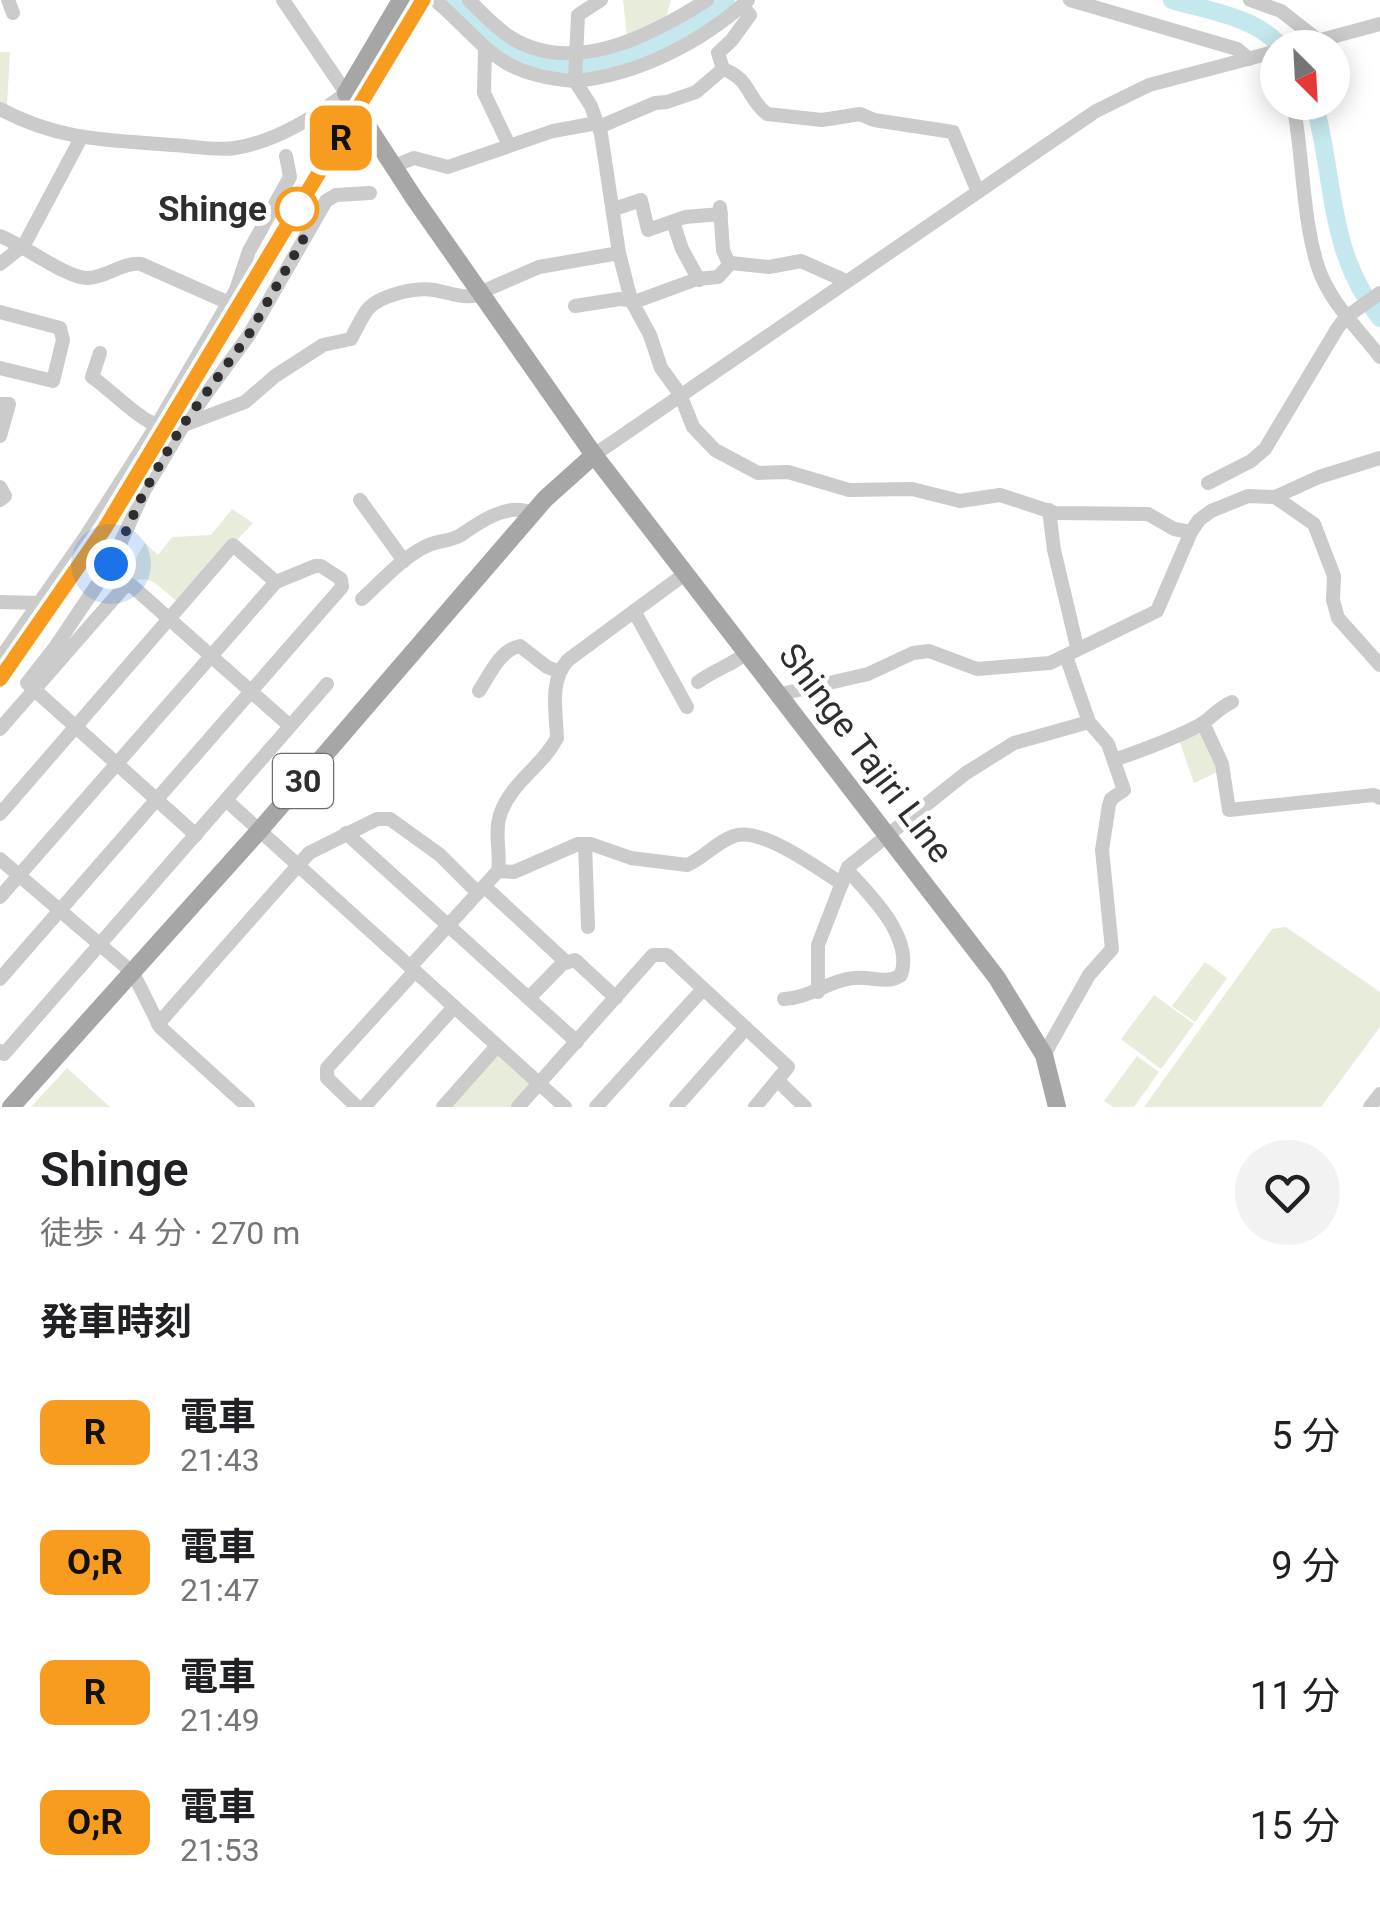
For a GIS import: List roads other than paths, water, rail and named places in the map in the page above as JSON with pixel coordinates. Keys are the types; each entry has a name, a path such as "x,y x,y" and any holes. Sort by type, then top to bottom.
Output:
{"main road":[{"path":"346,93 400,0"},
{"name":"Shinge Tajiri Line","path":"346,93 480,294 594,455 997,978 1044,1055 1057,1107"},
{"name":"30","path":"11,1107 260,831 532,514 594,455"}],"street":[{"path":"0,109 53,133 81,138 231,149 259,142 296,125 346,93 283,0"},
{"path":"435,0 485,50 523,73 575,80 608,76 666,54 747,5 750,15 718,53 723,69 745,82 761,111 822,120 860,114 874,120 953,132 978,192"},
{"path":"470,0 511,38 545,51 576,55 655,30 707,0"},
{"path":"601,0 578,16 575,80 598,125 619,253 631,300 650,335 661,368 680,394 702,440 758,473 788,472 849,490 912,489 949,500 1000,495 1049,510 1148,514 1174,529 1191,532"},
{"path":"1070,0 1260,54"},
{"path":"1250,0 1281,11 1305,30"},
{"path":"1350,32 1380,24"},
{"path":"485,50 484,93 510,145"},
{"path":"594,455 1096,111 1170,78 1260,56"},
{"path":"394,166 414,158 448,167 510,145 598,125 655,102 696,92 723,69"},
{"path":"1295,120 1318,268 1345,318 1380,357"},
{"path":"0,264 24,246 81,138"},
{"path":"0,659 157,425 229,303 249,251 290,176 286,156"},
{"path":"196,834 26,684 111,564 144,492 182,426 248,336 326,200 336,195 370,193"},
{"path":"614,208 641,200 648,230 720,210 723,250 729,264"},
{"path":"673,222 699,280"},
{"path":"0,236 73,276 98,276 132,263 141,264 229,303"},
{"path":"182,426 245,402 275,376 323,345 351,338 369,306 383,300 413,290 467,298 539,267 619,253"},
{"path":"729,264 769,267 801,260 846,281"},
{"path":"575,306 645,299 718,277 729,264"},
{"path":"1208,483 1266,449 1345,318 1380,292"},
{"path":"0,312 60,328 63,340 53,381 0,368"},
{"path":"100,353 92,377 120,396 144,420 157,425"},
{"path":"0,404 9,404 0,436"},
{"path":"781,694 868,674 913,653 929,651 977,669 1050,662 1157,611 1199,520 1232,500 1275,497 1319,477 1380,458"},
{"path":"0,487 5,496 0,500"},
{"path":"1275,497 1314,524 1334,576 1333,600 1338,618 1380,665"},
{"path":"360,500 404,561"},
{"path":"362,599 404,561 430,544 457,538 477,523 514,508 532,514"},
{"path":"1044,1055 1089,975 1112,949 1102,850 1108,805 1111,798 1124,790 1104,738 1089,722 1072,651 1049,510"},
{"path":"0,814 234,545 276,582"},
{"path":"0,898 276,582 321,566 341,579 342,586 0,979"},
{"path":"454,1007 360,1107 328,1078 327,1068 498,871 497,828 501,814 523,776 556,744 554,691 558,671 686,572"},
{"path":"0,730 124,587 130,585 290,726"},
{"path":"0,602 41,602"},
{"path":"634,611 686,707"},
{"path":"478,691 512,646 520,646 558,671"},
{"path":"698,682 748,652"},
{"path":"0,1051 4,1054 327,684"},
{"path":"1114,760 1154,747 1203,723 1218,708 1232,702"},
{"path":"818,992 818,946 844,877 886,834 966,773 1014,743 1089,722"},
{"path":"1203,723 1222,764 1230,810 1374,795 1380,798"},
{"path":"226,800 565,1107"},
{"path":"158,1024 308,853 377,819 390,819 440,854 566,962"},
{"path":"346,833 577,1042"},
{"path":"498,871 529,868 585,844 631,858 687,866 724,840 742,834 762,839 844,877 870,895 898,941 904,969 898,979 852,978 818,992 784,998"},
{"path":"585,844 588,927"},
{"path":"0,858 133,973 158,1024 248,1107"},
{"path":"518,1107 653,955 666,955 788,1067 762,1104"},
{"path":"529,998 566,962 575,960 616,998"},
{"path":"596,1107 703,989"},
{"path":"676,1107 746,1028"},
{"path":"442,1107 497,1046"},
{"path":"777,1080 805,1107"},
{"path":"1370,1107 1380,1094"}],"waterway":[{"path":"450,0 507,52 533,64 562,68 592,66 651,48 726,0"},
{"path":"1172,0 1261,30"},
{"path":"1318,120 1341,240 1350,266 1380,318"}],"railway":[{"path":"321,181 431,0"},
{"path":"0,688 94,554 318,185"}],"train":[{"name":"R","path":"0,679 105,528 423,0"}],"place":[{"name":"Shinge","path":"297,209"}]}
